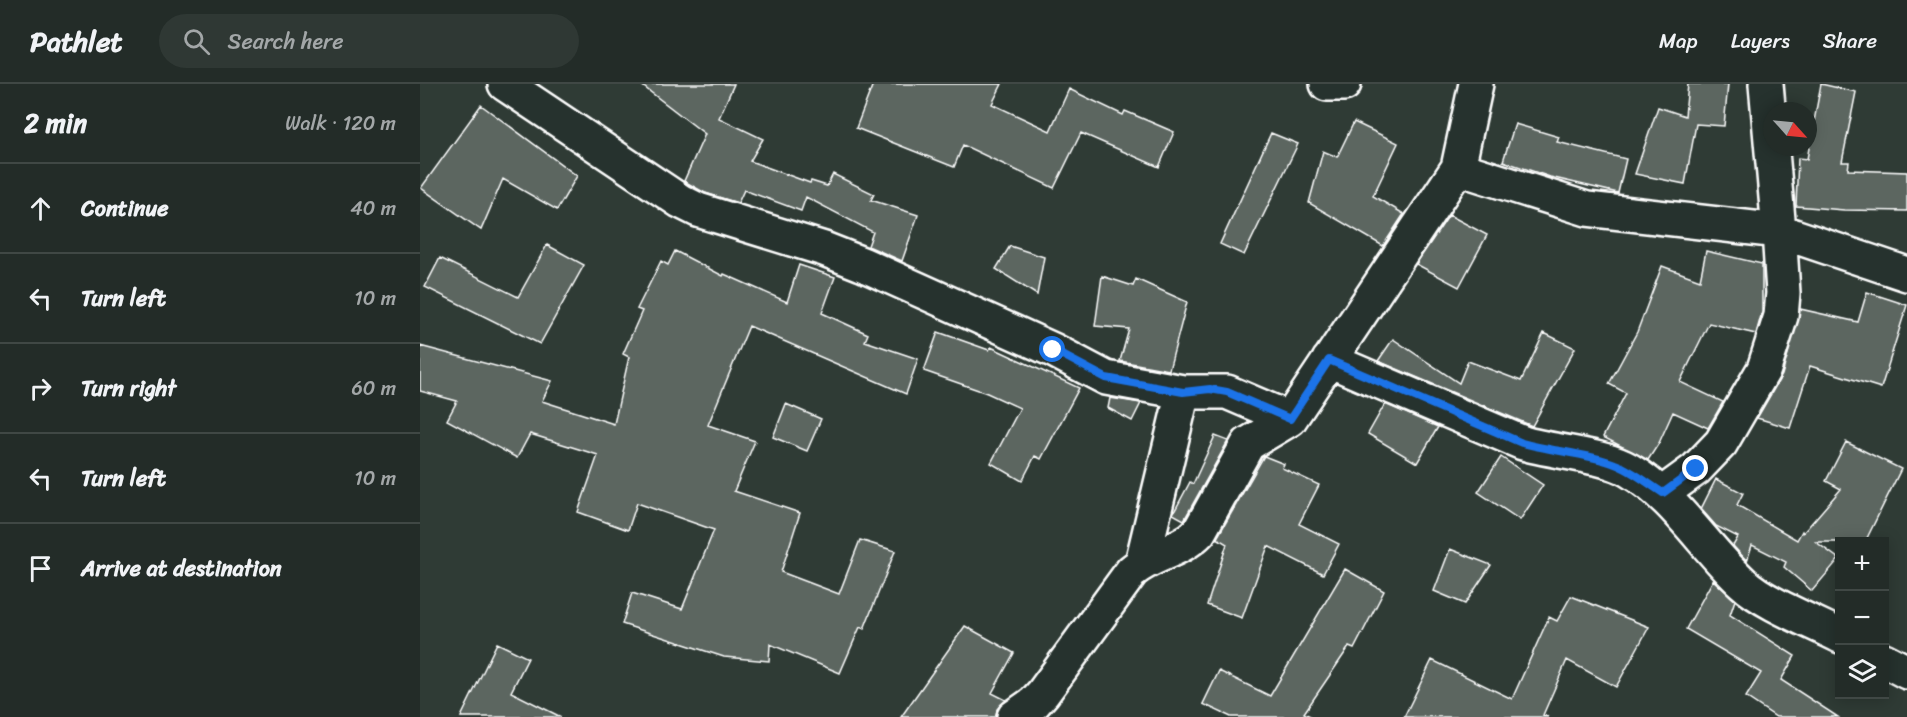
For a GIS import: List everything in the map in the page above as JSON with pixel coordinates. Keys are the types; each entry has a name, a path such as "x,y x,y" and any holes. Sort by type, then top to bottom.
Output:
{"street":[{"path":"504,84 680,201 698,210 824,249 862,264 1053,350 1106,378 1183,392 1210,389 1227,392 1290,419"},
{"path":"1327,84 1344,84"},
{"path":"1014,717 1035,703 1132,571 1142,563 1192,540 1199,532 1248,444 1290,419 1458,168 1476,84"},
{"path":"1663,493 1696,469 1721,442 1764,369 1781,316 1783,293 1779,231 1766,84"},
{"path":"1458,168 1587,209 1779,231 1907,274"},
{"path":"1329,360 1522,443 1552,452 1612,462 1628,469 1663,493 1746,586 1835,634"},
{"path":"1142,563 1183,392"},
{"path":"1889,663 1907,672"}],"building":[{"path":"640,84 734,84 719,118 763,139 750,161 810,183 811,181 827,186 833,174 874,194 871,200 918,215 902,261 868,246 873,232 806,197 801,211 744,190 738,203 705,193 684,181 705,134"},
{"path":"873,84 1002,84 992,104 1050,131 1069,89 1123,115 1125,111 1174,132 1159,167 1081,133 1054,188 963,145 954,167 856,128"},
{"path":"1688,84 1728,84 1724,126 1696,124 1685,184 1635,174 1658,107 1685,116"},
{"path":"1821,84 1856,92 1842,162 1849,162 1848,170 1907,172 1907,211 1844,210 1796,206 1798,158 1807,159 1808,156 1817,156 1817,105"},
{"path":"481,105 577,176 557,210 503,179 481,230 421,188"},
{"path":"1354,122 1398,143 1373,196 1404,214 1383,246 1309,203 1323,151 1337,157"},
{"path":"1515,124 1559,137 1557,142 1626,159 1618,193 1550,177 1503,161"},
{"path":"1271,133 1298,144 1244,255 1220,244"},
{"path":"1449,215 1487,235 1459,287 1416,264"},
{"path":"547,245 584,265 540,344 425,287 440,258 518,297"},
{"path":"1010,246 1044,257 1037,295 996,269"},
{"path":"675,251 723,276 724,274 787,302 799,265 835,277 822,313 868,334 865,341 918,359 906,394 749,326 708,425 755,441 734,491 800,513 781,572 839,594 860,540 895,551 864,629 860,627 840,673 770,644 769,661 724,657 622,624 632,593 682,609 714,530 637,503 628,530 578,512 598,455 530,434 517,458 447,420 457,401 420,391 420,346 552,381 542,401 614,424 629,357 623,354 642,311 637,309 661,261 668,265"},
{"path":"1706,251 1762,264 1762,312 1756,334 1709,323 1680,382 1723,402 1708,428 1673,412 1659,443 1648,460 1603,437 1626,393 1609,384 1637,332 1662,266 1700,280"},
{"path":"1102,276 1133,286 1136,279 1187,302 1169,370 1120,361 1129,329 1095,326"},
{"path":"1867,292 1907,305 1881,388 1810,366 1790,428 1757,418 1782,375 1800,309 1858,322"},
{"path":"938,332 989,350 991,347 1079,388 1041,459 1035,456 1022,481 991,463 1020,408 987,393 924,371"},
{"path":"1544,333 1575,348 1532,426 1378,361 1393,339 1459,383 1468,361 1521,381"},
{"path":"1110,398 1141,403 1132,421 1108,408"},
{"path":"786,404 821,419 807,451 773,437"},
{"path":"1385,404 1438,427 1417,463 1368,434"},
{"path":"1215,436 1228,441 1184,520 1173,514 1190,482 1193,484"},
{"path":"1846,442 1901,469 1867,537 1835,537 1835,542 1816,542 1835,556 1835,564 1812,591 1784,567 1786,562 1752,545 1747,561 1733,546 1738,537 1716,526 1701,509 1716,479 1743,493 1737,505 1797,540 1802,531 1803,533 1841,489 1826,481"},
{"path":"1264,456 1284,464 1282,468 1319,485 1299,524 1339,544 1323,574 1268,546 1242,618 1207,605 1227,544 1217,538"},
{"path":"1501,457 1543,485 1520,520 1478,492"},
{"path":"1450,549 1491,565 1465,604 1434,591"},
{"path":"1345,569 1384,591 1354,649 1349,647 1304,713 1312,717 1231,717 1203,704 1219,671 1270,696"},
{"path":"1713,580 1735,600 1730,615 1795,656 1781,680 1838,717 1776,717 1746,697 1761,673 1686,629"},
{"path":"1571,596 1649,627 1616,687 1567,660 1543,715 1548,717 1404,717 1432,660 1512,699 1549,617 1557,621"},
{"path":"965,626 1014,653 992,693 1006,700 997,709 996,717 901,717"},
{"path":"497,643 528,658 511,692 561,717 461,717"}],"route":[{"path":"1053,350 1106,378 1183,392 1210,389 1227,392 1246,398 1290,419 1329,360 1522,443 1552,452 1612,462 1628,469 1663,493 1696,469"}]}
